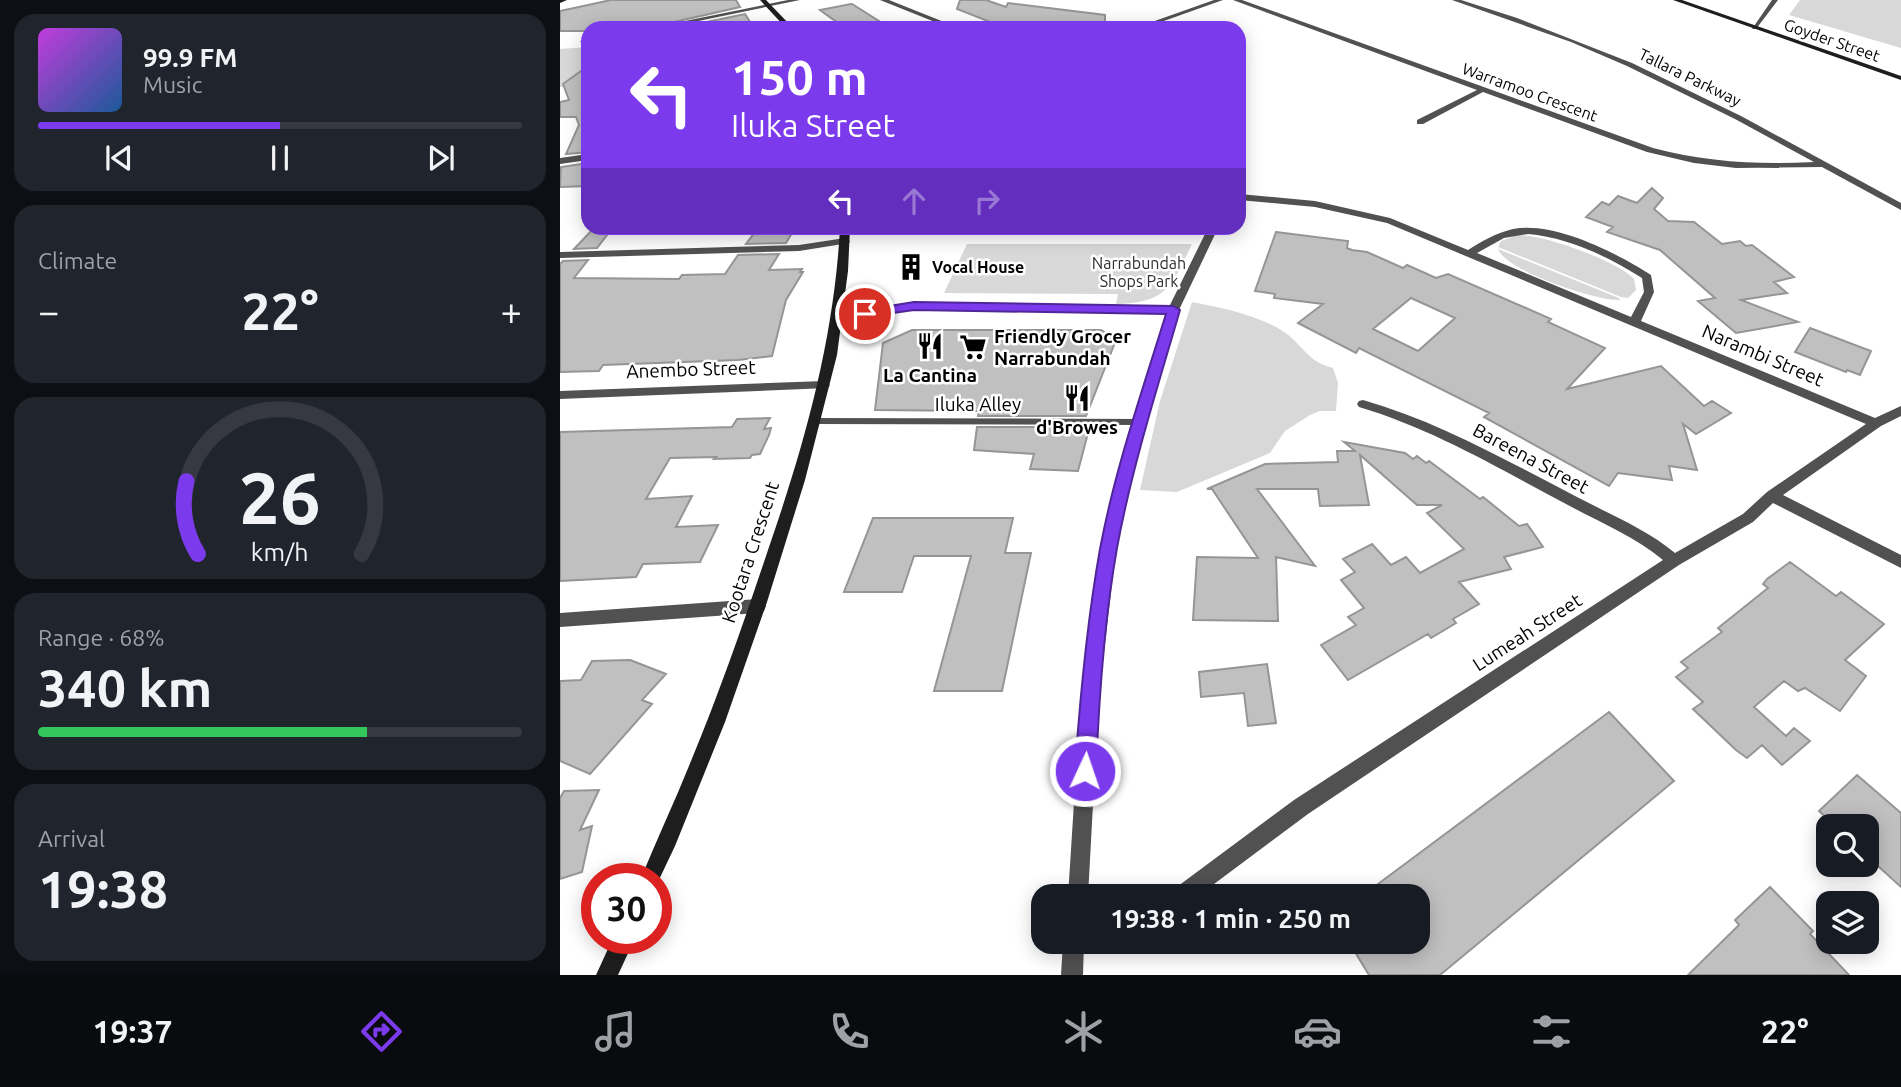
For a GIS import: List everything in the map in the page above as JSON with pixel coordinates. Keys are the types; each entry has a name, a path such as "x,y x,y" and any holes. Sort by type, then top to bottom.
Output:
{"street":[{"path":"763,0 784,21"},
{"path":"689,21 797,0"},
{"path":"883,0 938,21"},
{"path":"1158,21 1220,0"},
{"name":"Warramoo Crescent","path":"1236,0 1650,150 1687,160 1750,167 1824,163"},
{"name":"Tallara Parkway","path":"1455,0 1595,48 1728,110 1901,207"},
{"name":"Goyder Street","path":"1676,0 1901,78"},
{"path":"1754,28 1775,0"},
{"path":"1420,122 1482,90"},
{"path":"560,161 581,158"},
{"name":"Narambi Street","path":"1246,198 1315,204 1390,221 1877,423"},
{"path":"1470,253 1499,235 1536,230 1558,235 1605,254 1629,264 1647,277 1649,292 1635,321"},
{"path":"560,255 799,248 842,235"},
{"name":"Kootara Crescent","path":"658,863 693,786 758,606 815,421 840,317 845,235"},
{"path":"1079,884 1090,695 1109,549 1126,470 1173,310 1210,235"},
{"path":"840,317 914,306 1173,310"},
{"name":"Anembo Street","path":"560,395 824,385"},
{"name":"Bareena Street","path":"1363,404 1391,411 1438,430 1627,530 1663,551 1674,561"},
{"name":"Lumeah Street","path":"1197,884 1301,807 1674,561 1748,518 1772,496 1877,423 1901,410"},
{"path":"1772,496 1901,562"},
{"path":"560,620 758,606"},
{"path":"607,975 617,954"},
{"path":"1072,975 1073,954"}],"lane":[{"name":"Iluka Alley","path":"815,421 1141,422"}],"green space":[{"path":"1800,0 1901,0 1901,48 1789,15"},
{"path":"581,48 581,85 560,87 560,49"},
{"path":"1517,235 1544,239 1597,257 1634,279 1636,290 1628,298 1621,297 1498,247 1501,241"},
{"name":"Narrabundah Shops Park","path":"967,244 1192,244 1179,271 1166,289 1147,300 1116,304 1118,294 944,293"},
{"path":"1498,249 1620,300 1592,296 1553,283 1517,266"},
{"path":"1192,302 1238,312 1271,324 1288,335 1316,361 1333,368 1338,383 1336,411 1320,411 1310,415 1285,431 1270,453 1177,492 1140,490 1160,401"}],"building":[{"path":"611,0 736,0 740,7 679,21 581,21 581,31 560,31 560,11"},
{"path":"960,0 986,0 1006,7 1008,3 1105,15 1105,21 988,21 957,9"},
{"path":"851,4 879,21 835,21 820,10"},
{"path":"745,14 749,21 711,21"},
{"path":"581,71 581,153 566,154 579,125 576,117 560,117 560,102 569,100 563,84"},
{"path":"581,164 581,186 560,187 561,167"},
{"path":"1652,188 1663,198 1654,209 1668,221 1694,222 1722,244 1740,241 1746,246 1752,245 1794,277 1774,282 1787,293 1741,300 1798,322 1736,333 1698,301 1715,298 1660,250 1607,232 1613,227 1586,217 1602,202 1609,205 1618,196 1637,203"},
{"path":"1276,232 1348,241 1347,248 1367,252 1403,268 1407,265 1436,278 1448,274 1551,319 1548,322 1605,348 1567,389 1661,366 1704,406 1712,401 1731,413 1696,434 1683,424 1697,470 1669,466 1672,480 1618,473 1609,486 1484,417 1489,413 1359,348 1356,353 1298,323 1323,304 1274,298 1275,294 1255,291","holes":["1411,298 1455,318 1418,351 1373,329"]},
{"path":"587,235 607,235 597,248 574,249"},
{"path":"753,235 791,235 786,243 746,244"},
{"path":"779,254 769,270 802,269 800,272 803,272 786,300 772,356 738,360 603,365 599,371 560,372 560,264 563,261 588,260 574,278 679,279 682,275 725,274 738,255"},
{"path":"1810,328 1871,351 1860,375 1795,352"},
{"path":"912,330 1101,330 1116,340 1086,416 978,416 979,411 875,410 883,343"},
{"path":"770,418 764,429 771,428 760,454 750,458 670,458 646,499 692,496 676,527 718,525 700,562 643,564 636,577 560,581 560,432 732,427 737,419"},
{"path":"977,427 1082,427 1080,433 1088,433 1078,471 1030,469 1034,454 974,450"},
{"path":"1344,442 1405,453 1413,459 1417,456 1426,463 1429,461 1480,499 1483,497 1519,526 1527,524 1543,547 1504,557 1511,569 1459,582 1479,604 1453,619 1456,623 1431,638 1428,634 1348,680 1321,645 1356,625 1348,617 1364,608 1341,580 1355,572 1343,559 1372,544 1391,565 1406,557 1420,573 1464,549 1427,513 1442,505 1417,505 1360,455 1369,505 1320,506 1318,489 1257,489 1315,566 1276,557 1278,621 1193,620 1197,557 1258,558 1212,489 1207,489 1265,464 1338,462 1337,451 1355,451"},
{"path":"873,518 1013,518 1005,553 1031,553 1002,691 934,691 971,556 914,556 902,592 844,592"},
{"path":"1790,562 1836,596 1841,592 1884,624 1845,660 1866,676 1840,711 1805,688 1798,691 1784,681 1754,707 1786,736 1794,728 1810,741 1782,765 1762,745 1747,758 1736,750 1693,709 1703,702 1676,677 1688,668 1681,662 1722,632 1718,628 1768,588 1763,584 1767,579"},
{"path":"630,660 666,674 642,700 652,704 590,774 560,761 560,681 581,680 592,661"},
{"path":"1267,664 1276,723 1248,726 1244,693 1201,697 1199,672"},
{"path":"1609,712 1674,781 1440,975 1369,975 1356,954 1430,954 1430,884 1378,884"},
{"path":"1857,775 1901,813 1901,887 1879,867 1879,814 1822,814 1819,811"},
{"path":"599,790 580,830 592,826 584,863 581,863 581,872 560,879 560,798 564,791"},
{"path":"1770,887 1813,931 1810,934 1816,940 1816,954 1829,954 1849,975 1688,975 1739,925 1735,920"}],"place":[{"name":"Vocal House","path":"911,267"},
{"name":"La Cantina","path":"930,346"},
{"name":"Friendly Grocer Narrabundah","path":"973,347"},
{"name":"d'Browes","path":"1077,398"}],"route":[{"path":"865,314 914,306 1173,310 1126,470 1109,549 1090,695 1085,771"}]}
